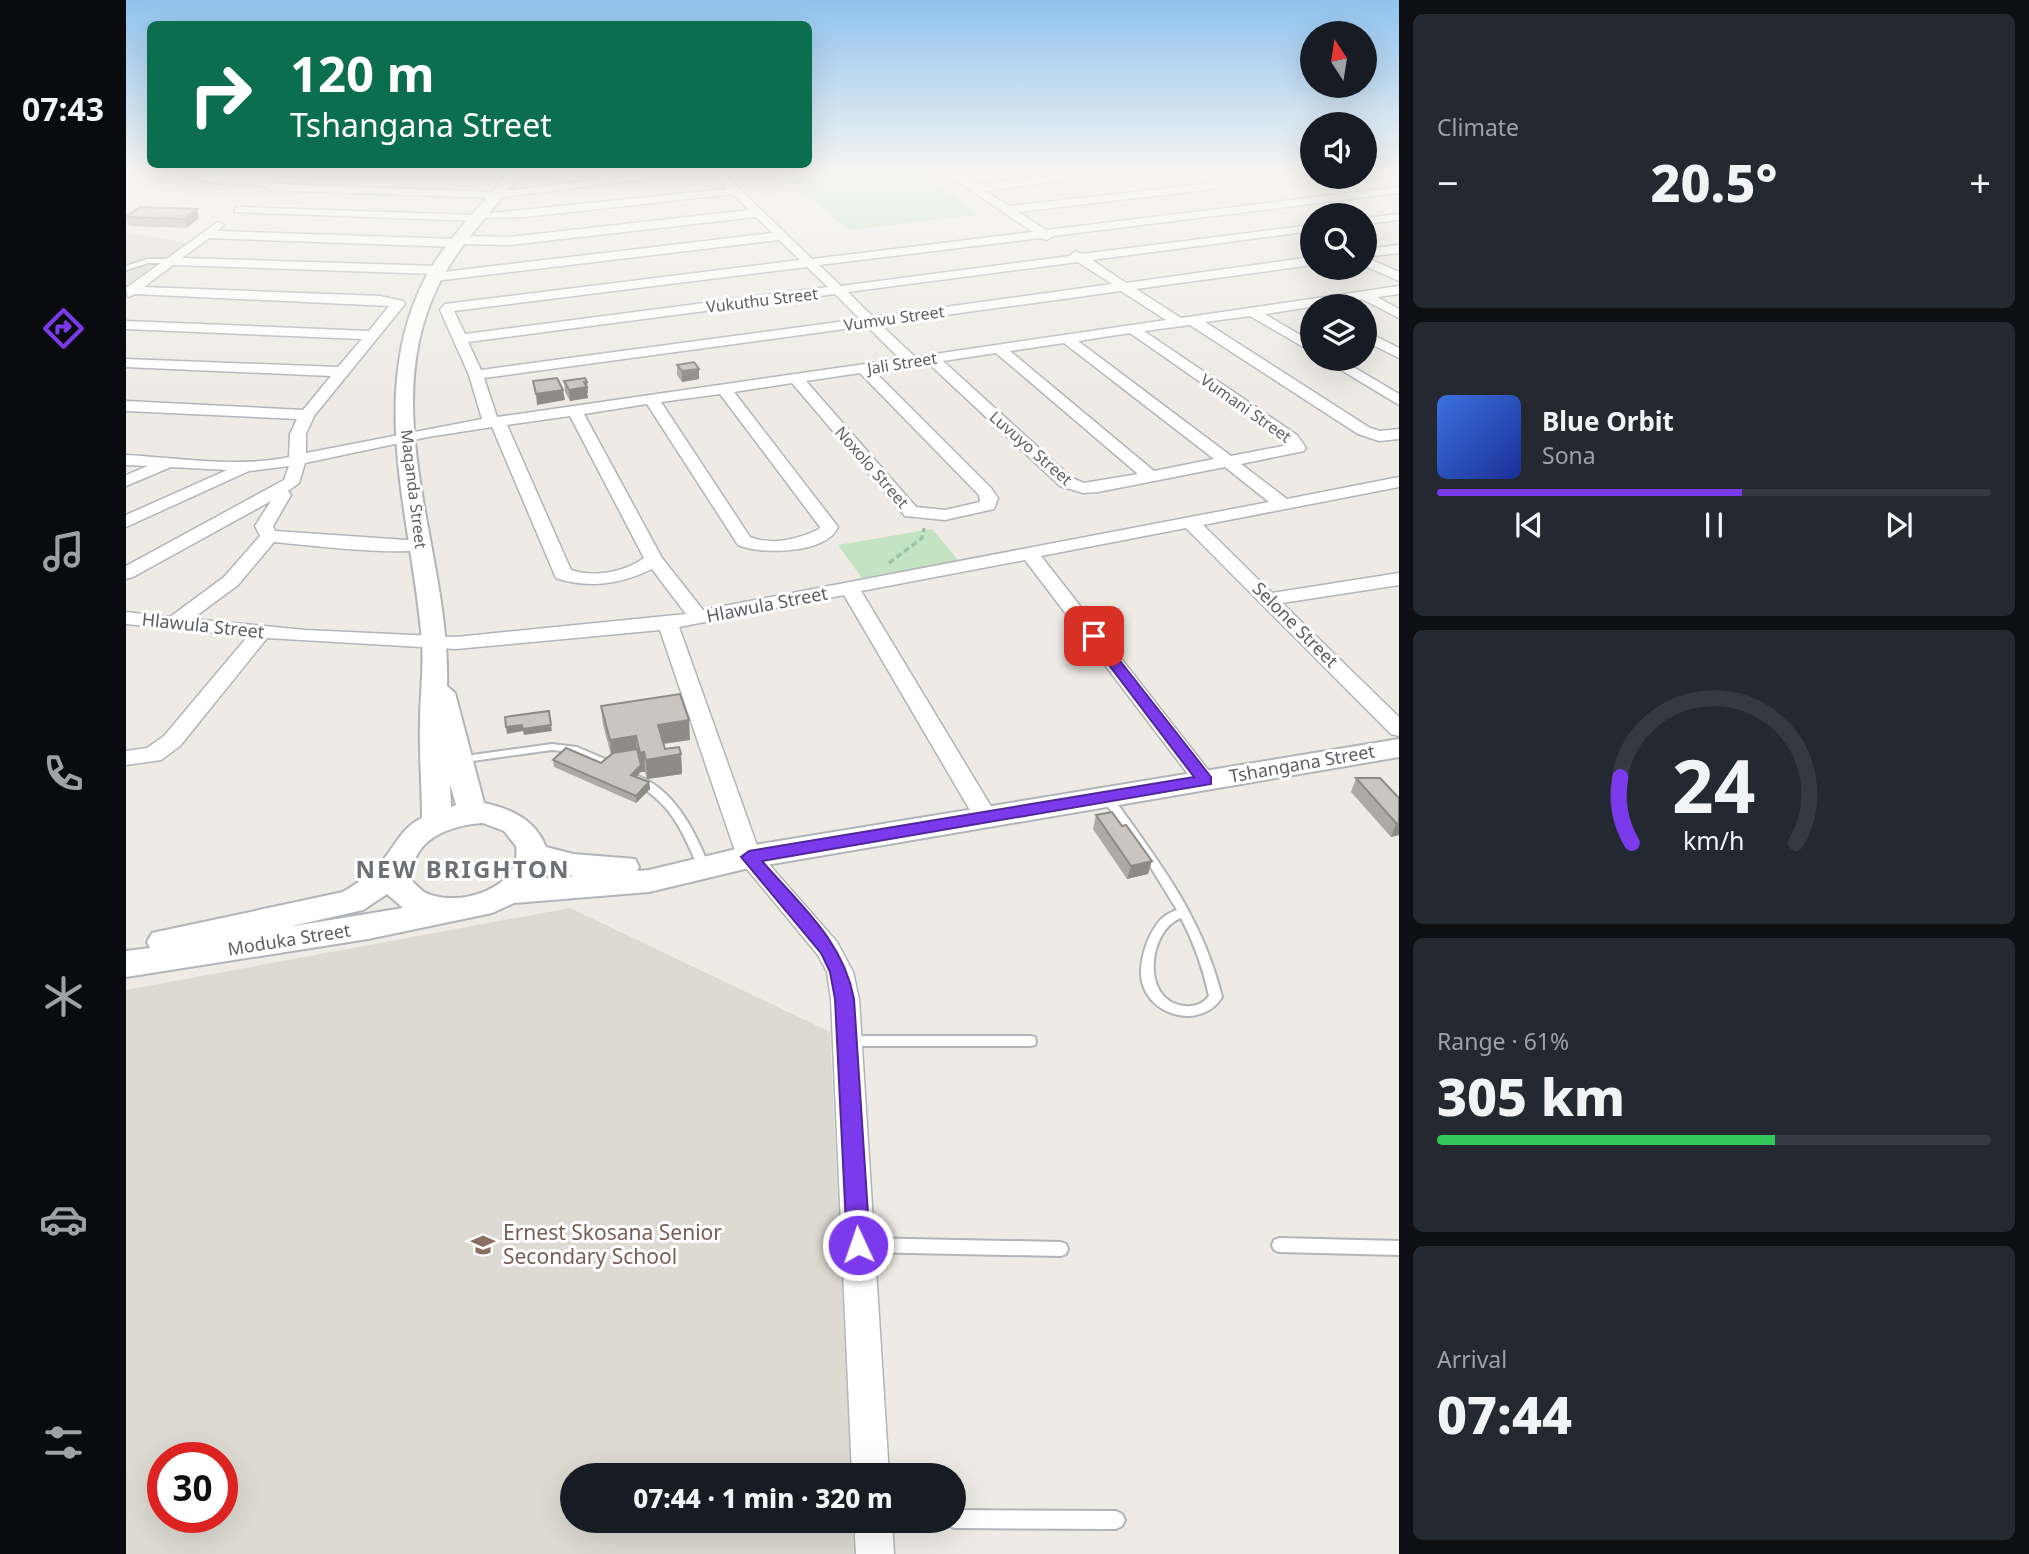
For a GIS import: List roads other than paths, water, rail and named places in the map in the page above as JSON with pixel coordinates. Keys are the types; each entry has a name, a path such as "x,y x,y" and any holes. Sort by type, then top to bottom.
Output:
{"street":[{"path":"129,293 192,245"},
{"name":"Maqanda Street","path":"437,822 447,762 434,642 405,436 407,371 413,336 436,274 455,245"},
{"path":"171,261 436,274 704,245"},
{"path":"790,245 912,362"},
{"path":"654,559 644,568 615,575 584,579 563,574 447,310 453,306 958,245"},
{"path":"1059,245 1367,433 1399,434"},
{"name":"Vukuthu Street","path":"461,339 1199,245"},
{"path":"1377,252 1399,249"},
{"name":"Vumvu Street","path":"476,375 1300,263"},
{"path":"1377,267 1399,277"},
{"name":"Jali Street","path":"1370,294 1399,289"},
{"path":"126,573 277,492 294,479 298,434 307,415 395,311 396,303 129,293"},
{"path":"1377,302 1399,314"},
{"name":"Jali Street","path":"248,466 297,461 405,436 494,422 1300,306"},
{"path":"1251,312 1300,341"},
{"path":"126,325 374,335"},
{"name":"Vumani Street","path":"1132,329 1284,433 1299,447 1293,452 1231,463"},
{"path":"1067,339 1283,504"},
{"path":"1377,342 1399,354"},
{"path":"999,349 1151,477"},
{"name":"Luvuyo Street","path":"933,359 1066,482 1090,488 1231,463"},
{"path":"126,363 343,372"},
{"name":"Noxolo Street","path":"796,379 911,512 927,515 979,509 988,505 989,498 864,369"},
{"path":"1350,371 1399,400"},
{"path":"652,400 744,541 762,546 824,534 829,527 725,390"},
{"path":"126,406 307,415"},
{"path":"575,411 654,559 699,618"},
{"path":"126,460 248,466"},
{"path":"126,481 170,462"},
{"path":"126,522 248,466"},
{"name":"Hlawula Street","path":"126,618 262,632 434,642 470,642 668,623 1397,484"},
{"path":"269,536 264,526 283,495 277,492"},
{"name":"Selone Street","path":"1190,522 1399,729"},
{"path":"269,536 369,545 421,546"},
{"path":"174,623 231,582 269,536"},
{"path":"1030,554 1206,781"},
{"path":"1268,599 1399,579"},
{"path":"860,587 986,818"},
{"path":"668,623 749,857 834,959 845,999 870,1463"},
{"path":"126,758 153,755 172,741 262,632"},
{"name":"Tshangana Street","path":"509,892 649,881 749,857 1399,748"},
{"name":"Maqanda Street","path":"447,762 474,814"},
{"path":"474,814 509,821 529,840 532,853 530,867 509,892 492,902 452,910 415,902 403,893 396,881 394,867 398,854 407,841 437,822 474,814"},
{"name":"Tshangana Street","path":"532,853 594,868 749,857"},
{"name":"Moduka Street","path":"126,951 352,902 373,888 394,867"},
{"name":"Moduka Street","path":"126,964 368,927 452,910"},
{"path":"874,1533 875,1554"}],"lane":[{"path":"126,268 148,261 171,261"},
{"path":"447,762 552,747 573,749 608,764"},
{"path":"636,777 673,806 689,829 701,860"},
{"path":"1107,798 1169,888 1182,913 1192,922 1203,946 1216,997 1211,1007 1197,1013 1164,1004 1152,991 1149,980 1152,944 1168,918 1182,913"},
{"path":"847,1041 1030,1041"},
{"path":"858,1245 1062,1249"},
{"path":"1279,1245 1399,1248"},
{"path":"966,1519 1116,1520"}],"place":[{"name":"Ernest Skosana Senior Secondary School","path":"483,1245"}],"district":[{"name":"NEW BRIGHTON","path":"463,870"}]}
